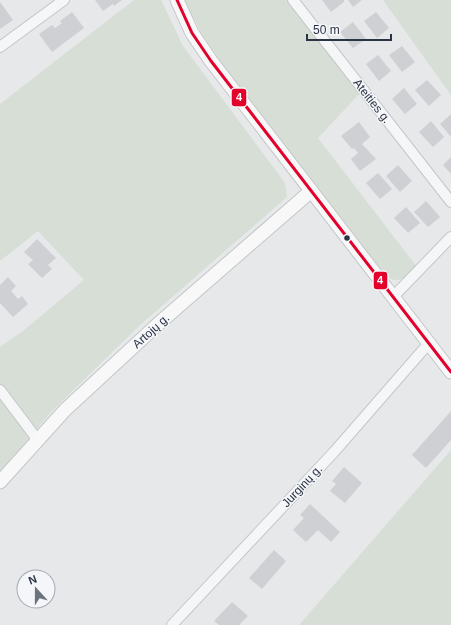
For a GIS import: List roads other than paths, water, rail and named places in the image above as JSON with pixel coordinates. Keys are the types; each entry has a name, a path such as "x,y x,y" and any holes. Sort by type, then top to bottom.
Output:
{"main road":[{"path":"177,0 192,33 211,61 451,372"},
{"name":"Artojų g.","path":"0,482 37,439 65,410 158,324 311,191"}],"street":[{"path":"0,47 64,0"},
{"name":"Ateities g.","path":"293,0 451,202"},
{"path":"393,297 451,237"},
{"name":"Jurginų g.","path":"172,625 334,452 429,343"},
{"path":"0,390 37,439"}]}
